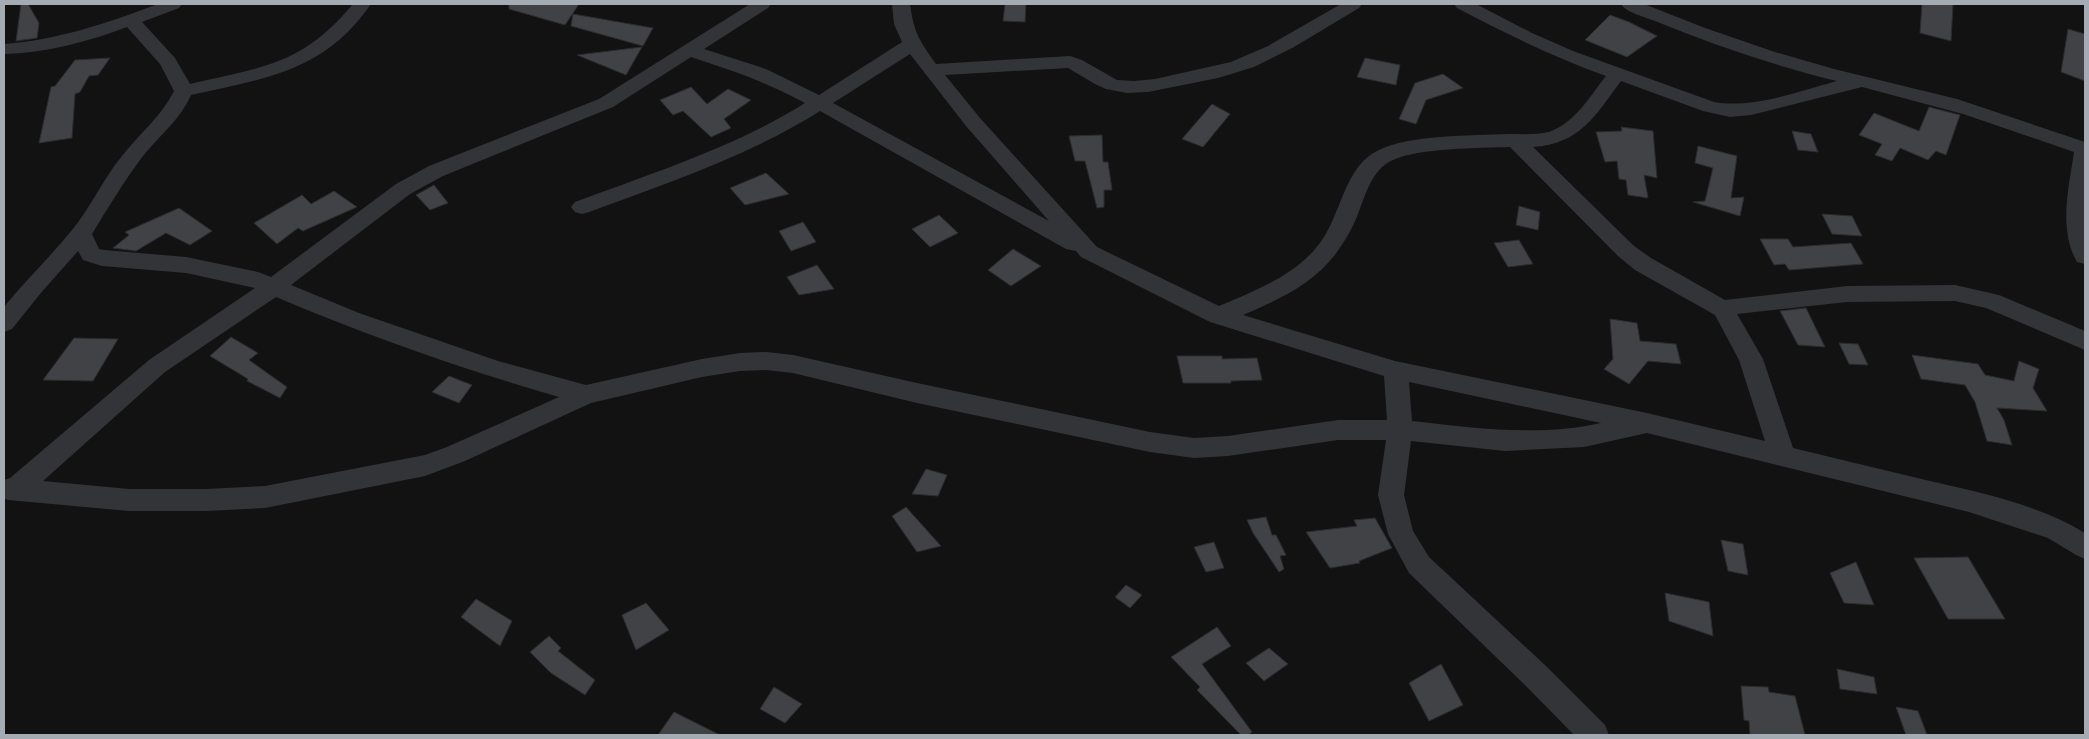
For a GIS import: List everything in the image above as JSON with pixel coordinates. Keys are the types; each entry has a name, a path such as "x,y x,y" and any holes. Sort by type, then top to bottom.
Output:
{"street":[{"path":"4,49 20,49 49,44 130,20 173,4"},
{"path":"4,323 32,288 81,234 121,171 138,149 159,128 184,91 271,70 298,60 316,50 362,4"},
{"path":"10,489 157,366 273,287 403,189 436,171 606,103 762,4"},
{"path":"901,4 903,24 912,44 931,70 973,122 1089,252"},
{"path":"931,70 1070,62 1076,63 1100,80 1112,85 1126,88 1154,85 1200,77 1246,64 1273,51 1353,4"},
{"path":"1463,4 1526,37 1566,55 1710,106 1730,111 1751,109 1863,81"},
{"path":"1630,4 1694,31 1817,70 2009,122 2085,149 2078,217 2078,234 2085,256"},
{"path":"130,20 168,62 184,91"},
{"path":"582,207 697,164 786,124 912,44"},
{"path":"689,50 759,73 821,103 1089,252 1218,316 1395,370 1647,423 1969,501 2029,519 2056,530 2085,547"},
{"path":"1218,316 1275,291 1309,267 1328,248 1346,218 1358,186 1371,166 1385,155 1413,148 1547,140 1567,132 1578,122 1617,74"},
{"path":"1516,141 1626,251 1643,264 1726,311"},
{"path":"81,234 91,254 102,258 186,265 258,280 351,320 495,369 586,396"},
{"path":"1726,311 1729,307 1847,294 1955,293 1991,300 2085,341"},
{"path":"1726,311 1726,315 1751,359 1783,457"},
{"path":"10,489 129,500 206,500 265,497 425,465 456,454 586,396 702,368 740,362 766,361 793,364 926,395 1150,442 1194,448 1228,446 1338,430 1400,430 1505,441 1584,437 1647,423"},
{"path":"1395,370 1400,430 1392,495 1401,534 1419,565 1537,677 1594,735"},
{"path":"2056,530 2085,529"}],"building":[{"path":"21,4 28,4 39,23 37,38 16,41"},
{"path":"509,4 579,4 565,25 509,9"},
{"path":"1005,4 1026,4 1025,22 1003,21"},
{"path":"1922,4 1953,4 1951,41 1920,33"},
{"path":"573,14 653,28 643,46 571,26"},
{"path":"1610,15 1657,36 1627,57 1585,40"},
{"path":"2068,29 2085,34 2085,81 2061,72"},
{"path":"642,47 626,75 577,55"},
{"path":"110,58 98,75 89,76 80,92 75,94 72,138 39,143 51,87 55,86 75,60"},
{"path":"1365,58 1400,65 1396,85 1357,77"},
{"path":"1443,74 1463,88 1426,100 1416,124 1399,119 1415,83"},
{"path":"691,87 707,104 728,89 751,100 724,119 731,128 711,137 683,111 673,115 660,100"},
{"path":"1212,104 1230,114 1203,147 1182,139"},
{"path":"1929,107 1960,115 1946,155 1936,151 1928,160 1900,148 1892,161 1875,155 1882,144 1859,135 1874,113 1919,131"},
{"path":"1621,127 1653,131 1657,178 1644,175 1648,198 1628,195 1626,180 1619,179 1617,161 1605,162 1596,132 1622,131"},
{"path":"1792,131 1811,134 1818,152 1798,150"},
{"path":"1102,135 1103,162 1108,162 1112,190 1104,190 1104,207 1097,208 1085,161 1075,161 1069,136"},
{"path":"1698,146 1737,156 1731,198 1744,197 1740,216 1693,202 1705,201 1713,168 1695,163"},
{"path":"766,173 789,194 745,205 730,188"},
{"path":"434,185 448,203 430,210 416,195"},
{"path":"334,191 357,207 303,231 298,228 277,244 254,223 302,195 311,204"},
{"path":"1519,206 1540,212 1538,230 1516,225"},
{"path":"179,208 212,231 190,245 166,233 136,251 113,248 129,235 125,232"},
{"path":"1822,214 1852,216 1862,236 1832,234"},
{"path":"939,215 958,233 930,247 912,229"},
{"path":"803,222 816,242 791,251 779,231"},
{"path":"1760,239 1788,239 1793,247 1851,243 1863,264 1789,270 1785,264 1774,265"},
{"path":"1519,240 1533,264 1508,267 1494,243"},
{"path":"1013,249 1041,266 1011,286 988,270"},
{"path":"817,265 834,289 799,295 787,277"},
{"path":"1806,308 1825,347 1798,345 1780,311"},
{"path":"1610,319 1637,323 1640,341 1676,344 1681,364 1648,361 1629,384 1604,369 1613,359"},
{"path":"231,337 258,353 249,360 287,387 280,398 247,381 248,379 210,356"},
{"path":"74,338 118,339 93,381 43,380"},
{"path":"1839,343 1858,344 1868,365 1849,364"},
{"path":"1912,355 1978,364 1985,375 2014,381 2019,361 2039,369 2033,388 2047,411 1997,408 2004,420 2012,445 1987,441 1975,402 1965,385 1921,379"},
{"path":"1177,356 1222,356 1222,359 1257,358 1262,380 1231,381 1231,383 1183,383"},
{"path":"449,376 472,385 459,403 432,392"},
{"path":"926,469 947,475 938,496 912,494"},
{"path":"906,507 941,546 917,552 892,516"},
{"path":"1266,517 1272,535 1276,535 1286,555 1280,556 1284,569 1279,572 1253,533 1247,520"},
{"path":"1375,518 1392,548 1359,561 1360,563 1330,568 1306,532 1357,526 1354,520"},
{"path":"1721,540 1743,544 1748,575 1728,571"},
{"path":"1214,542 1224,568 1206,572 1194,547"},
{"path":"1968,557 2005,619 1948,619 1914,558"},
{"path":"1856,562 1874,605 1844,603 1830,573"},
{"path":"1126,585 1142,595 1130,608 1115,597"},
{"path":"1665,593 1709,602 1713,636 1669,621"},
{"path":"476,599 512,621 500,646 461,617"},
{"path":"646,603 669,630 636,650 622,615"},
{"path":"1217,627 1231,646 1202,664 1252,732 1248,735 1241,735 1197,690 1200,687 1171,657"},
{"path":"549,636 561,648 558,651 595,680 585,695 551,673 530,652"},
{"path":"1269,648 1288,664 1264,681 1246,663"},
{"path":"1441,664 1463,705 1429,721 1409,683"},
{"path":"1837,669 1874,677 1877,694 1840,689"},
{"path":"1741,686 1768,687 1769,692 1795,696 1805,735 1750,735 1749,721 1744,720"},
{"path":"774,687 802,704 785,723 760,709"},
{"path":"1896,707 1918,711 1927,735 1906,735"},
{"path":"674,712 720,735 658,735"}]}
